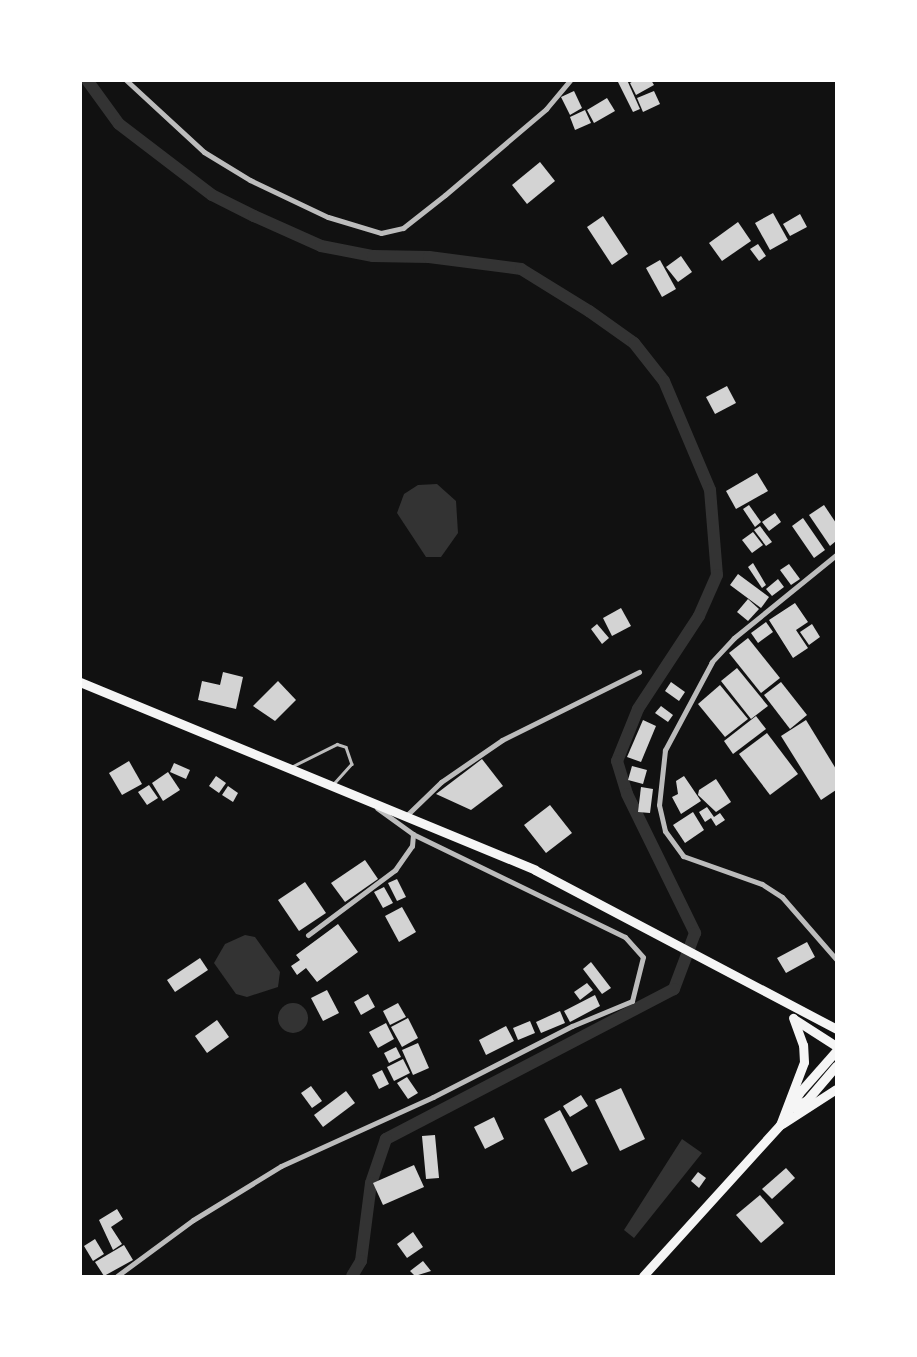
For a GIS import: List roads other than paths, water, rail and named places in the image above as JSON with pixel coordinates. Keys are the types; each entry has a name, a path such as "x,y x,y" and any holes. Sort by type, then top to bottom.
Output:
{"main road":[{"path":"80,682 370,802 408,814 535,870 785,1005 804,1008 836,1029"},
{"path":"780,1125 804,1062 803,1045 785,1005"},
{"path":"643,1276 780,1125 794,1107 799,1093 836,1049 793,1018"},
{"path":"794,1107 807,1100 836,1066"},
{"path":"780,1125 836,1089"}],"street":[{"path":"126,80 204,152 250,180 328,217 393,233 516,135 570,80"},
{"path":"836,555 734,638 712,662 666,750 659,805 665,831 683,856 762,884 782,897 836,959"},
{"path":"408,814 441,782 502,740 639,672"},
{"path":"117,1276 192,1220 281,1167 433,1097 572,1026 632,1001 643,957 625,937 413,834 370,802"},
{"path":"308,935 395,870 412,846 413,834"}],"lane":[{"path":"291,768 337,744 346,747 352,764 333,786"}],"waterway":[{"path":"87,80 119,124 212,195 254,216 321,246 373,256 429,257 521,269 589,311 634,343 664,381 710,490 717,575 699,616 638,709 617,761 627,794 695,933 674,989 386,1139 371,1183 361,1261 352,1276"}]}
